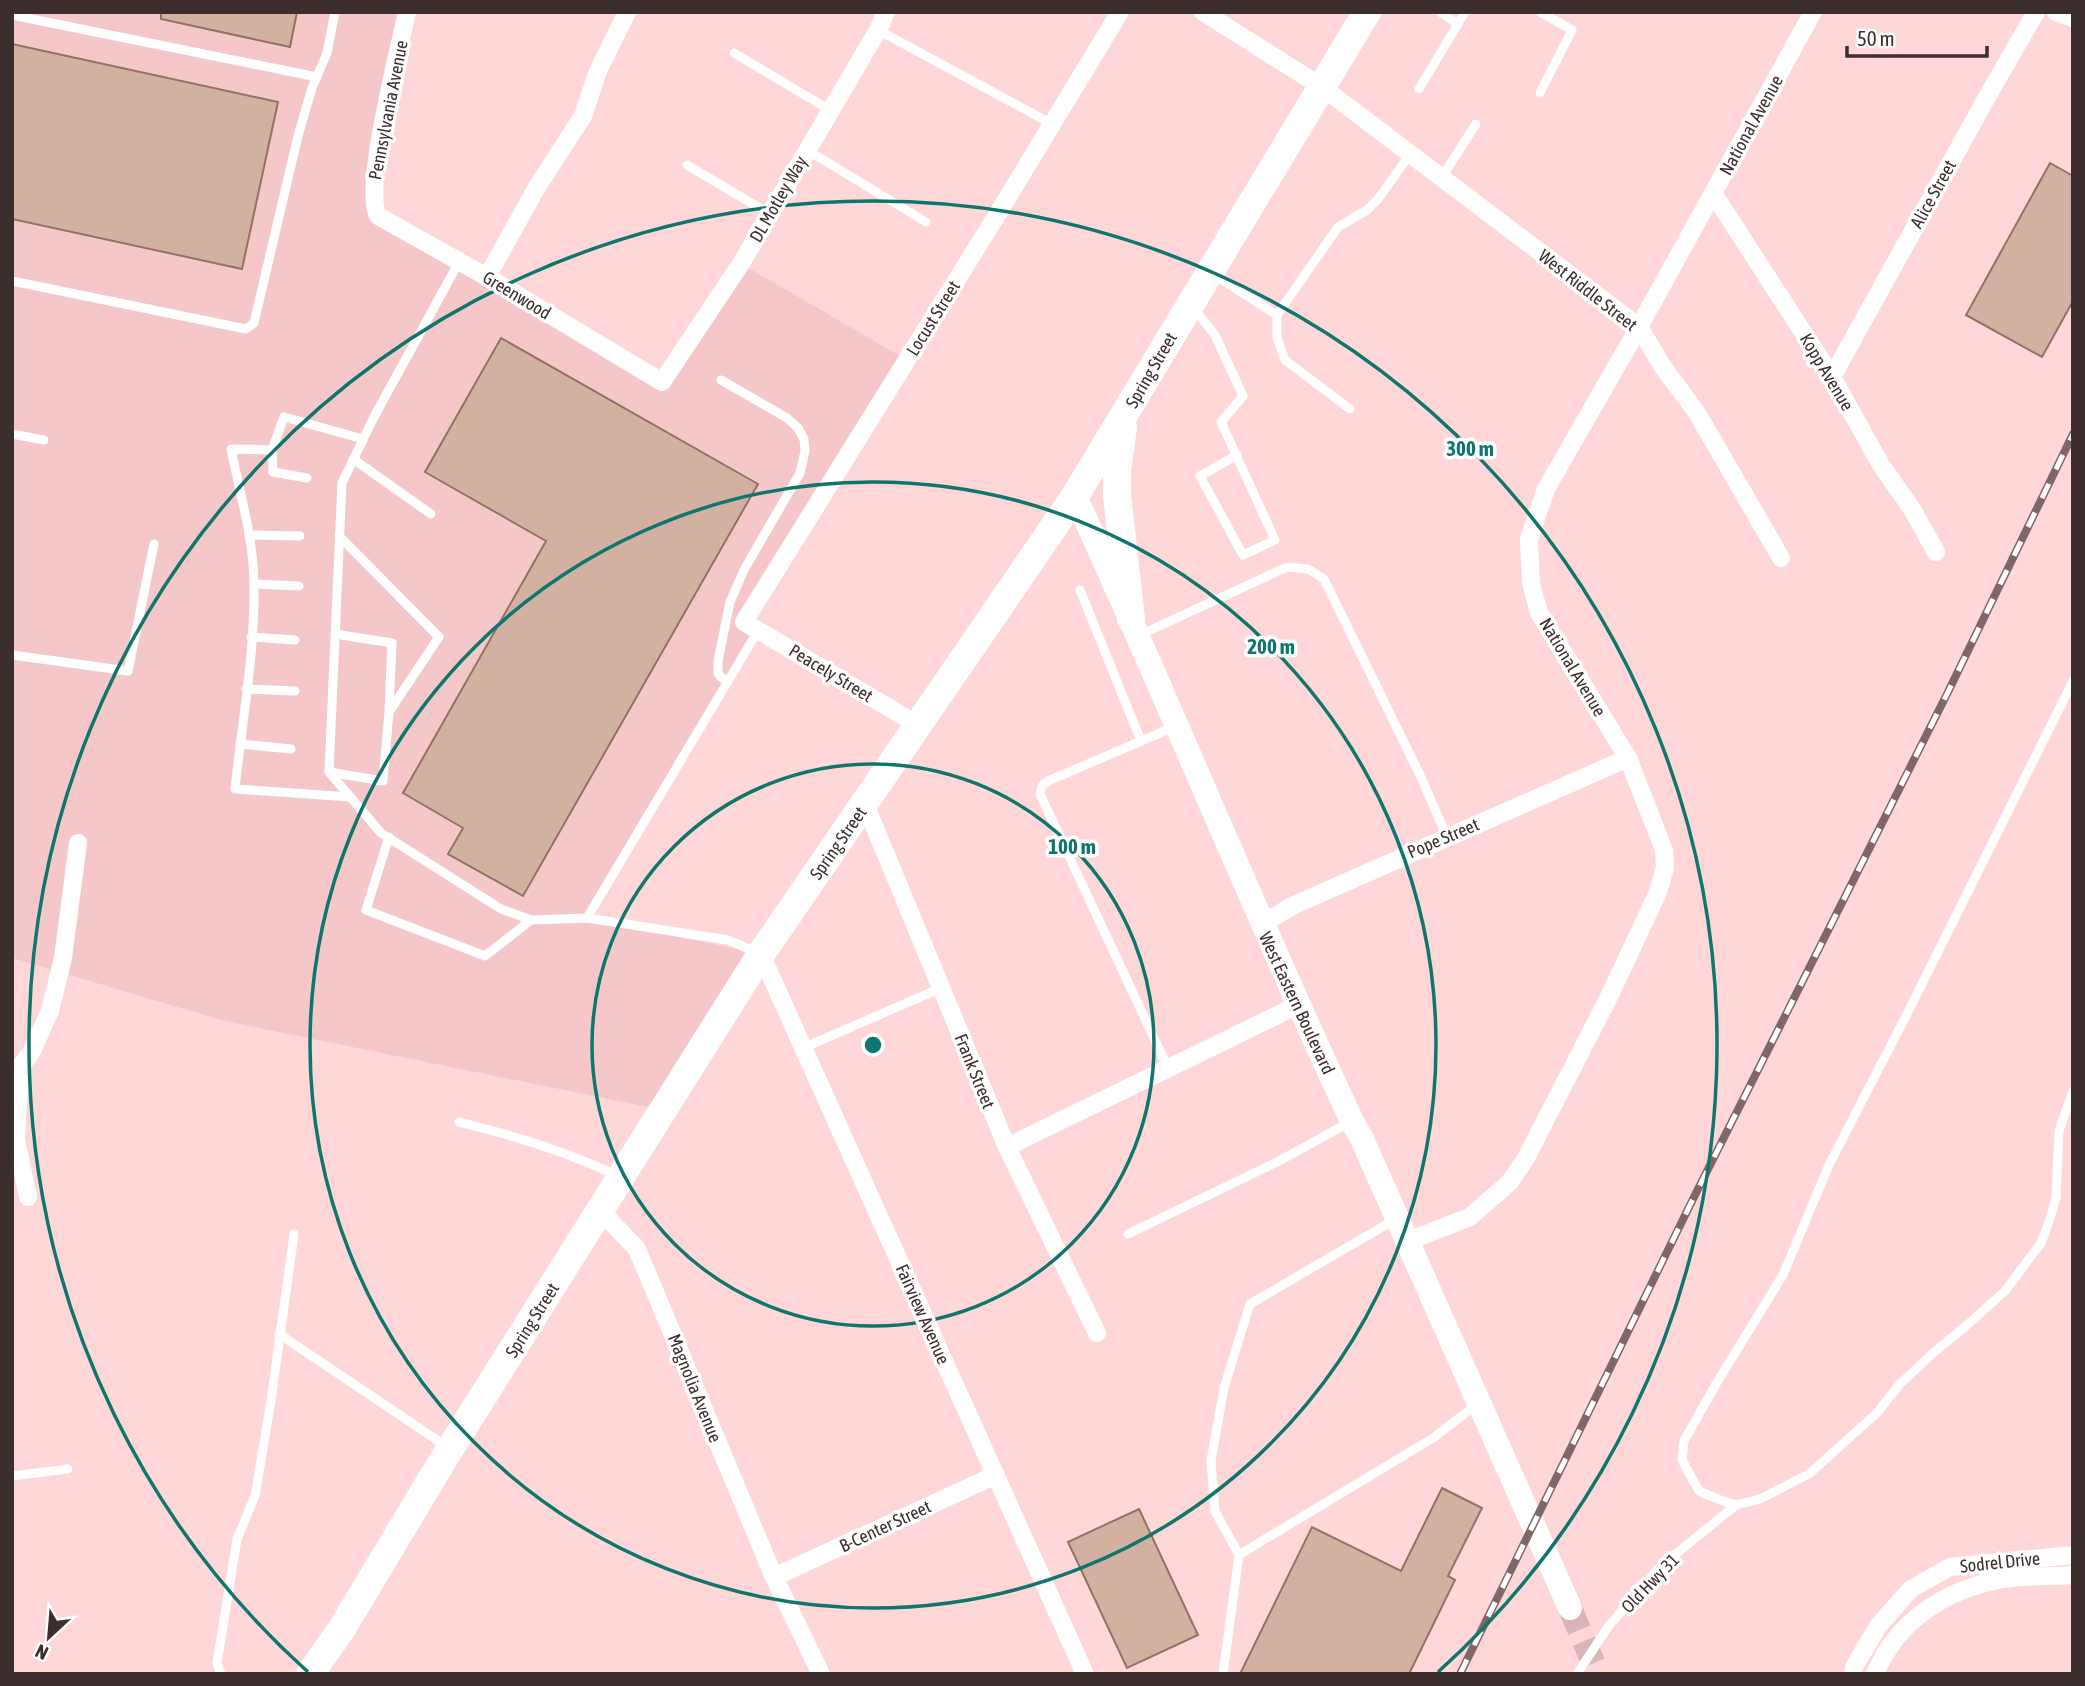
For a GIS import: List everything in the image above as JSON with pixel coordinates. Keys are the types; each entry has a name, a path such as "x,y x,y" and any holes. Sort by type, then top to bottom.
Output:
{"main road":[{"name":"Spring Street","path":"310,1674 341,1630 761,954 1075,496 1367,12"},
{"path":"1125,413 1117,495 1135,627"},
{"name":"West Eastern Boulevard","path":"1075,496 1135,627 1259,920 1362,1139 1570,1608"}],"street":[{"name":"Pennsylvania Avenue","path":"373,208 374,173 407,12"},
{"path":"487,277 537,187 583,116 598,71 627,12"},
{"name":"DL Motley Way","path":"662,382 742,262 886,12"},
{"name":"Locust Street","path":"752,625 1120,12"},
{"name":"West Riddle Street","path":"1203,12 1322,87 1639,327 1663,367 1697,413 1781,558"},
{"name":"National Avenue","path":"1406,1242 1470,1217 1510,1182 1526,1158 1658,892 1665,868 1664,850 1628,758 1539,613 1531,583 1529,539 1546,489 1813,12"},
{"name":"Alice Street","path":"1832,377 2036,12"},
{"path":"2056,12 2073,18"},
{"name":"Kopp Avenue","path":"1713,193 1832,377 1881,465 1912,509 1936,552"},
{"name":"Greenwood","path":"373,208 377,216 487,277 662,382"},
{"name":"Peacely Street","path":"752,625 918,725"},
{"name":"Pope Street","path":"1259,920 1274,917 1292,906 1628,758"},
{"name":"Frank Street","path":"865,804 1007,1147 1097,1334"},
{"path":"27,1197 14,1137 16,1068 31,1053 46,1022 63,958 78,843"},
{"name":"Fairview Avenue","path":"761,954 1085,1674"},
{"path":"1007,1147 1298,1005"},
{"name":"Magnolia Avenue","path":"600,1210 638,1249 774,1577 821,1674"},
{"name":"B-Center Street","path":"774,1577 996,1475"},
{"name":"Sodrel Drive","path":"1853,1674 1878,1626 1911,1589 1951,1567 2073,1555"},
{"name":"Sodrel Drive","path":"1875,1674 1898,1634 1906,1626 1921,1612 1961,1589 2000,1579 2073,1575"}],"lane":[{"path":"12,281 246,329 254,323 298,136 327,53 335,12"},
{"path":"1440,12 1458,24"},
{"path":"1419,89 1465,12"},
{"path":"1540,93 1572,30 1541,12"},
{"path":"12,15 317,77"},
{"path":"878,30 1052,124"},
{"path":"734,53 830,110"},
{"path":"1442,177 1476,124"},
{"path":"807,150 926,222"},
{"path":"1350,409 1284,360 1277,338 1277,315 1338,227 1367,210 1378,200 1411,153"},
{"path":"687,165 770,214"},
{"path":"459,262 342,483 329,772 382,833 500,909 531,920 587,918 727,940 761,954"},
{"path":"1209,271 1277,315"},
{"path":"1189,303 1215,335 1243,396 1220,422 1237,455 1275,540 1243,555 1200,476 1237,455"},
{"path":"721,380 787,418 798,428 804,439 805,452 800,472 744,570 730,602 718,660 718,673 728,682"},
{"path":"307,478 273,472 272,450 284,418 363,439"},
{"path":"12,434 44,440"},
{"path":"272,450 231,449 249,535 254,584 235,789 350,797"},
{"path":"353,459 431,514"},
{"path":"249,535 300,536"},
{"path":"339,536 439,637 389,712"},
{"path":"12,655 128,671 154,544"},
{"path":"1135,627 1286,567 1308,569 1324,579 1420,775 1447,837"},
{"path":"254,584 299,586"},
{"path":"1080,590 1141,741"},
{"path":"587,918 728,682 752,625"},
{"path":"329,772 383,781 389,712 391,643 335,634"},
{"path":"251,637 295,640"},
{"path":"2073,681 1909,1012 1829,1165 1783,1275 1684,1441 1682,1460 1699,1491 1736,1505 1760,1499 1809,1474 1877,1413 1900,1384 2005,1291 2040,1243 2050,1219 2056,1198 2059,1131 2073,1091"},
{"path":"246,689 295,691"},
{"path":"1168,1069 1040,794 1042,786 1048,781 1177,726"},
{"path":"240,744 291,749"},
{"path":"388,837 366,910 485,956 531,920"},
{"path":"803,1048 941,988"},
{"path":"1128,1234 1267,1167 1352,1121"},
{"path":"459,1122 521,1137 621,1177"},
{"path":"1223,1674 1239,1555 1215,1511 1211,1461 1224,1388 1250,1304 1396,1219"},
{"path":"221,1674 217,1663 237,1539 255,1496 294,1234"},
{"path":"279,1334 451,1449"},
{"path":"1239,1555 1433,1438 1478,1403"},
{"path":"12,1476 68,1469"},
{"name":"Old Hwy 31","path":"1577,1674 1608,1627 1660,1567 1736,1505"}],"shaded area":[{"path":"12,12 408,12 373,208 663,381 733,259 907,360 745,621 759,629 588,918 761,954 663,1110 225,1021 12,958"}],"building":[{"path":"161,12 297,12 290,47 161,19"},
{"path":"12,44 278,102 242,269 12,219"},
{"path":"2050,163 2073,176 2073,301 2042,357 1966,315"},
{"path":"501,338 758,484 523,896 448,854 463,828 403,793 546,541 425,472"},
{"path":"1442,1488 1482,1508 1448,1576 1455,1580 1409,1674 1240,1674 1312,1527 1401,1571"},
{"path":"1139,1509 1198,1635 1127,1668 1068,1542"}],"tunnel":[{"path":"1570,1608 1598,1674"}],"railway":[{"path":"1460,1674 1694,1197 1948,692 2073,434"}]}
